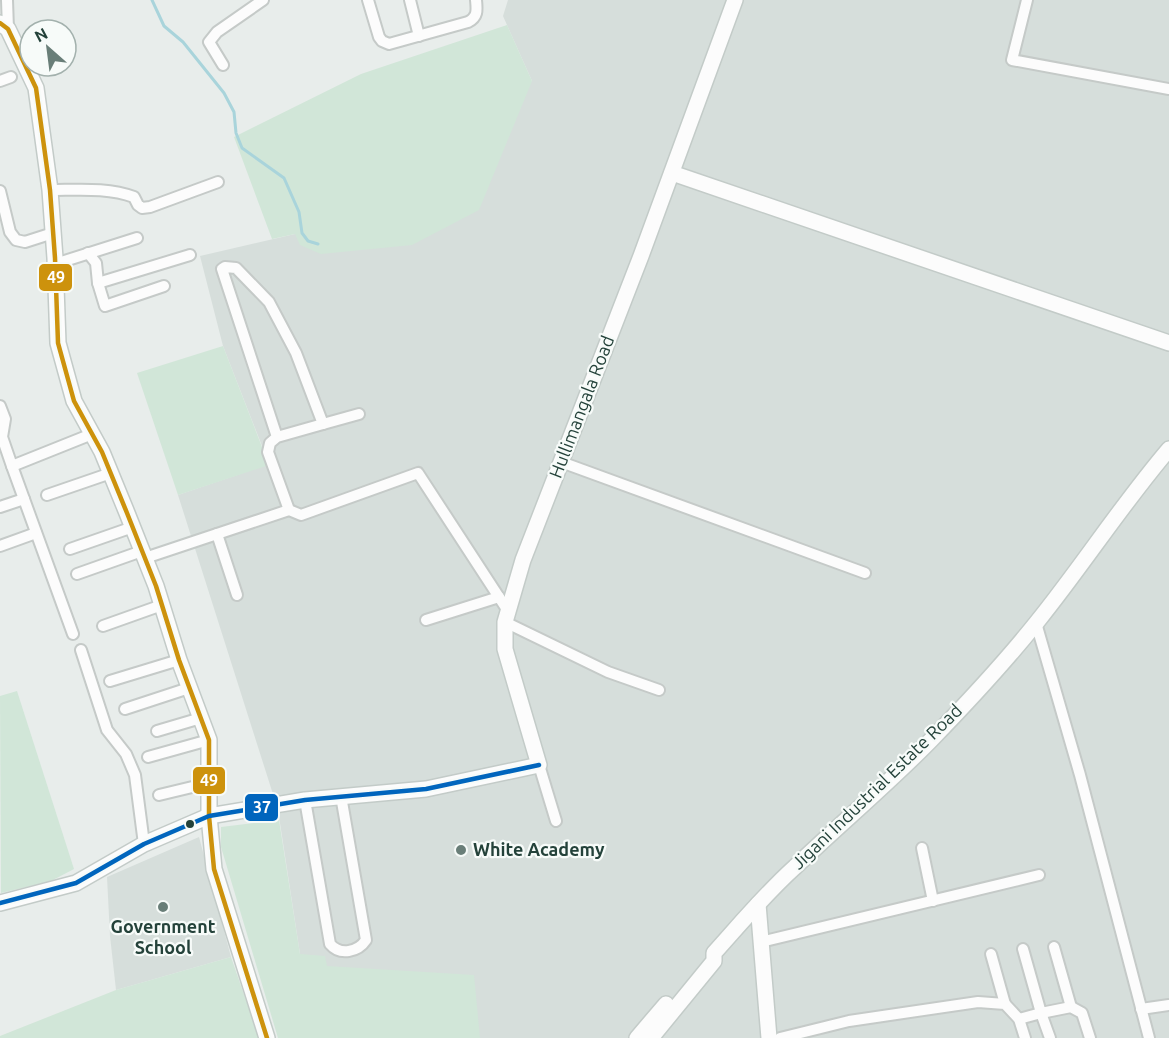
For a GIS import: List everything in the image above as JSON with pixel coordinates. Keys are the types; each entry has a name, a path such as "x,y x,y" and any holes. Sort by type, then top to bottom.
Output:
{"street":[{"path":"7,0 4,26 36,87 50,190 56,264 58,343 74,401 111,473 133,527 209,740 209,816 214,869 267,1038"},
{"path":"223,65 209,42 217,32 262,0"},
{"path":"368,0 379,37 382,41 393,44 474,19 477,14 476,0"},
{"path":"410,0 419,36"},
{"name":"Hullimangala Road","path":"556,821 505,649 507,617 523,560 672,173 735,0"},
{"path":"1027,0 1011,60 1169,89"},
{"path":"672,173 1169,343"},
{"path":"50,190 101,190 126,193 134,196 142,208 218,182"},
{"path":"0,191 10,232 16,240 25,242 53,233"},
{"path":"56,264 138,238"},
{"path":"88,253 96,263 98,283 105,306 164,286"},
{"path":"98,283 190,255"},
{"path":"277,437 222,269 225,267 236,268 269,302 296,353 323,424"},
{"path":"0,406 5,419 1,437 73,634"},
{"path":"289,510 268,452 270,443 277,437 359,414"},
{"path":"12,466 92,434"},
{"name":"Jigani Industrial Estate Road","path":"651,1038 714,961 714,952 758,904 931,739 1036,623 1169,449"},
{"path":"561,462 865,573"},
{"path":"47,495 111,473"},
{"path":"77,574 217,534 289,510 301,515 418,473 499,597 507,617 608,672 659,690"},
{"path":"0,507 24,499"},
{"path":"70,549 133,527"},
{"path":"0,546 36,533"},
{"path":"217,534 237,595"},
{"path":"426,620 499,597"},
{"path":"104,626 162,605"},
{"path":"1036,623 1080,775 1149,1038"},
{"path":"81,650 107,730 126,754 135,775 144,844"},
{"path":"110,681 179,660"},
{"path":"125,709 189,688"},
{"path":"157,731 201,718"},
{"path":"148,757 209,740"},
{"path":"0,903 76,883 144,844 209,816 305,800 426,789 539,765"},
{"path":"159,795 209,783"},
{"path":"305,800 330,944 341,952 356,949 366,940 340,796"},
{"path":"922,848 933,901"},
{"path":"761,942 1039,875"},
{"path":"758,904 769,1038"},
{"path":"1054,947 1071,1007"},
{"path":"1023,950 1050,1038"},
{"path":"637,1038 708,955 714,952"},
{"path":"991,954 1005,1004 1019,1019 1025,1038"},
{"path":"780,1038 849,1021 978,1002 1005,1004"},
{"path":"1141,1009 1169,1005"},
{"path":"1019,1019 1071,1007 1082,1013 1090,1038"}],"shaded area":[{"path":"508,0 1169,0 1169,1038 342,1038 300,954 278,810 178,495 269,464 223,346 200,256 295,234 532,81 503,16"},
{"name":"Government School","path":"199,837 231,957 116,990 107,877"}],"green space":[{"path":"507,25 532,81 479,210 412,245 321,254 300,245 295,234 272,239 234,137 361,74"},
{"path":"223,346 269,465 178,495 137,373"},
{"path":"17,691 74,869 51,881 1,893 0,696"},
{"path":"279,820 300,954 325,956 327,966 474,975 480,1038 278,1038 221,847 221,827"},
{"path":"231,957 259,1038 0,1038 0,1036 116,990"}],"waterway":[{"path":"152,0 164,26 183,42 224,93 234,112 236,133 242,148 284,178 299,212 302,233 308,241 318,244"}],"transit line":[{"name":"49","path":"0,23 8,29 36,88 50,190 58,343 74,401 102,452 127,513 156,586 179,660 209,740 209,816 214,869 267,1038"},
{"name":"37","path":"0,903 76,883 144,844 209,816 305,800 426,789 539,765"}],"place":[{"name":"White Academy","path":"461,850"},
{"name":"Government School","path":"163,907"}]}
